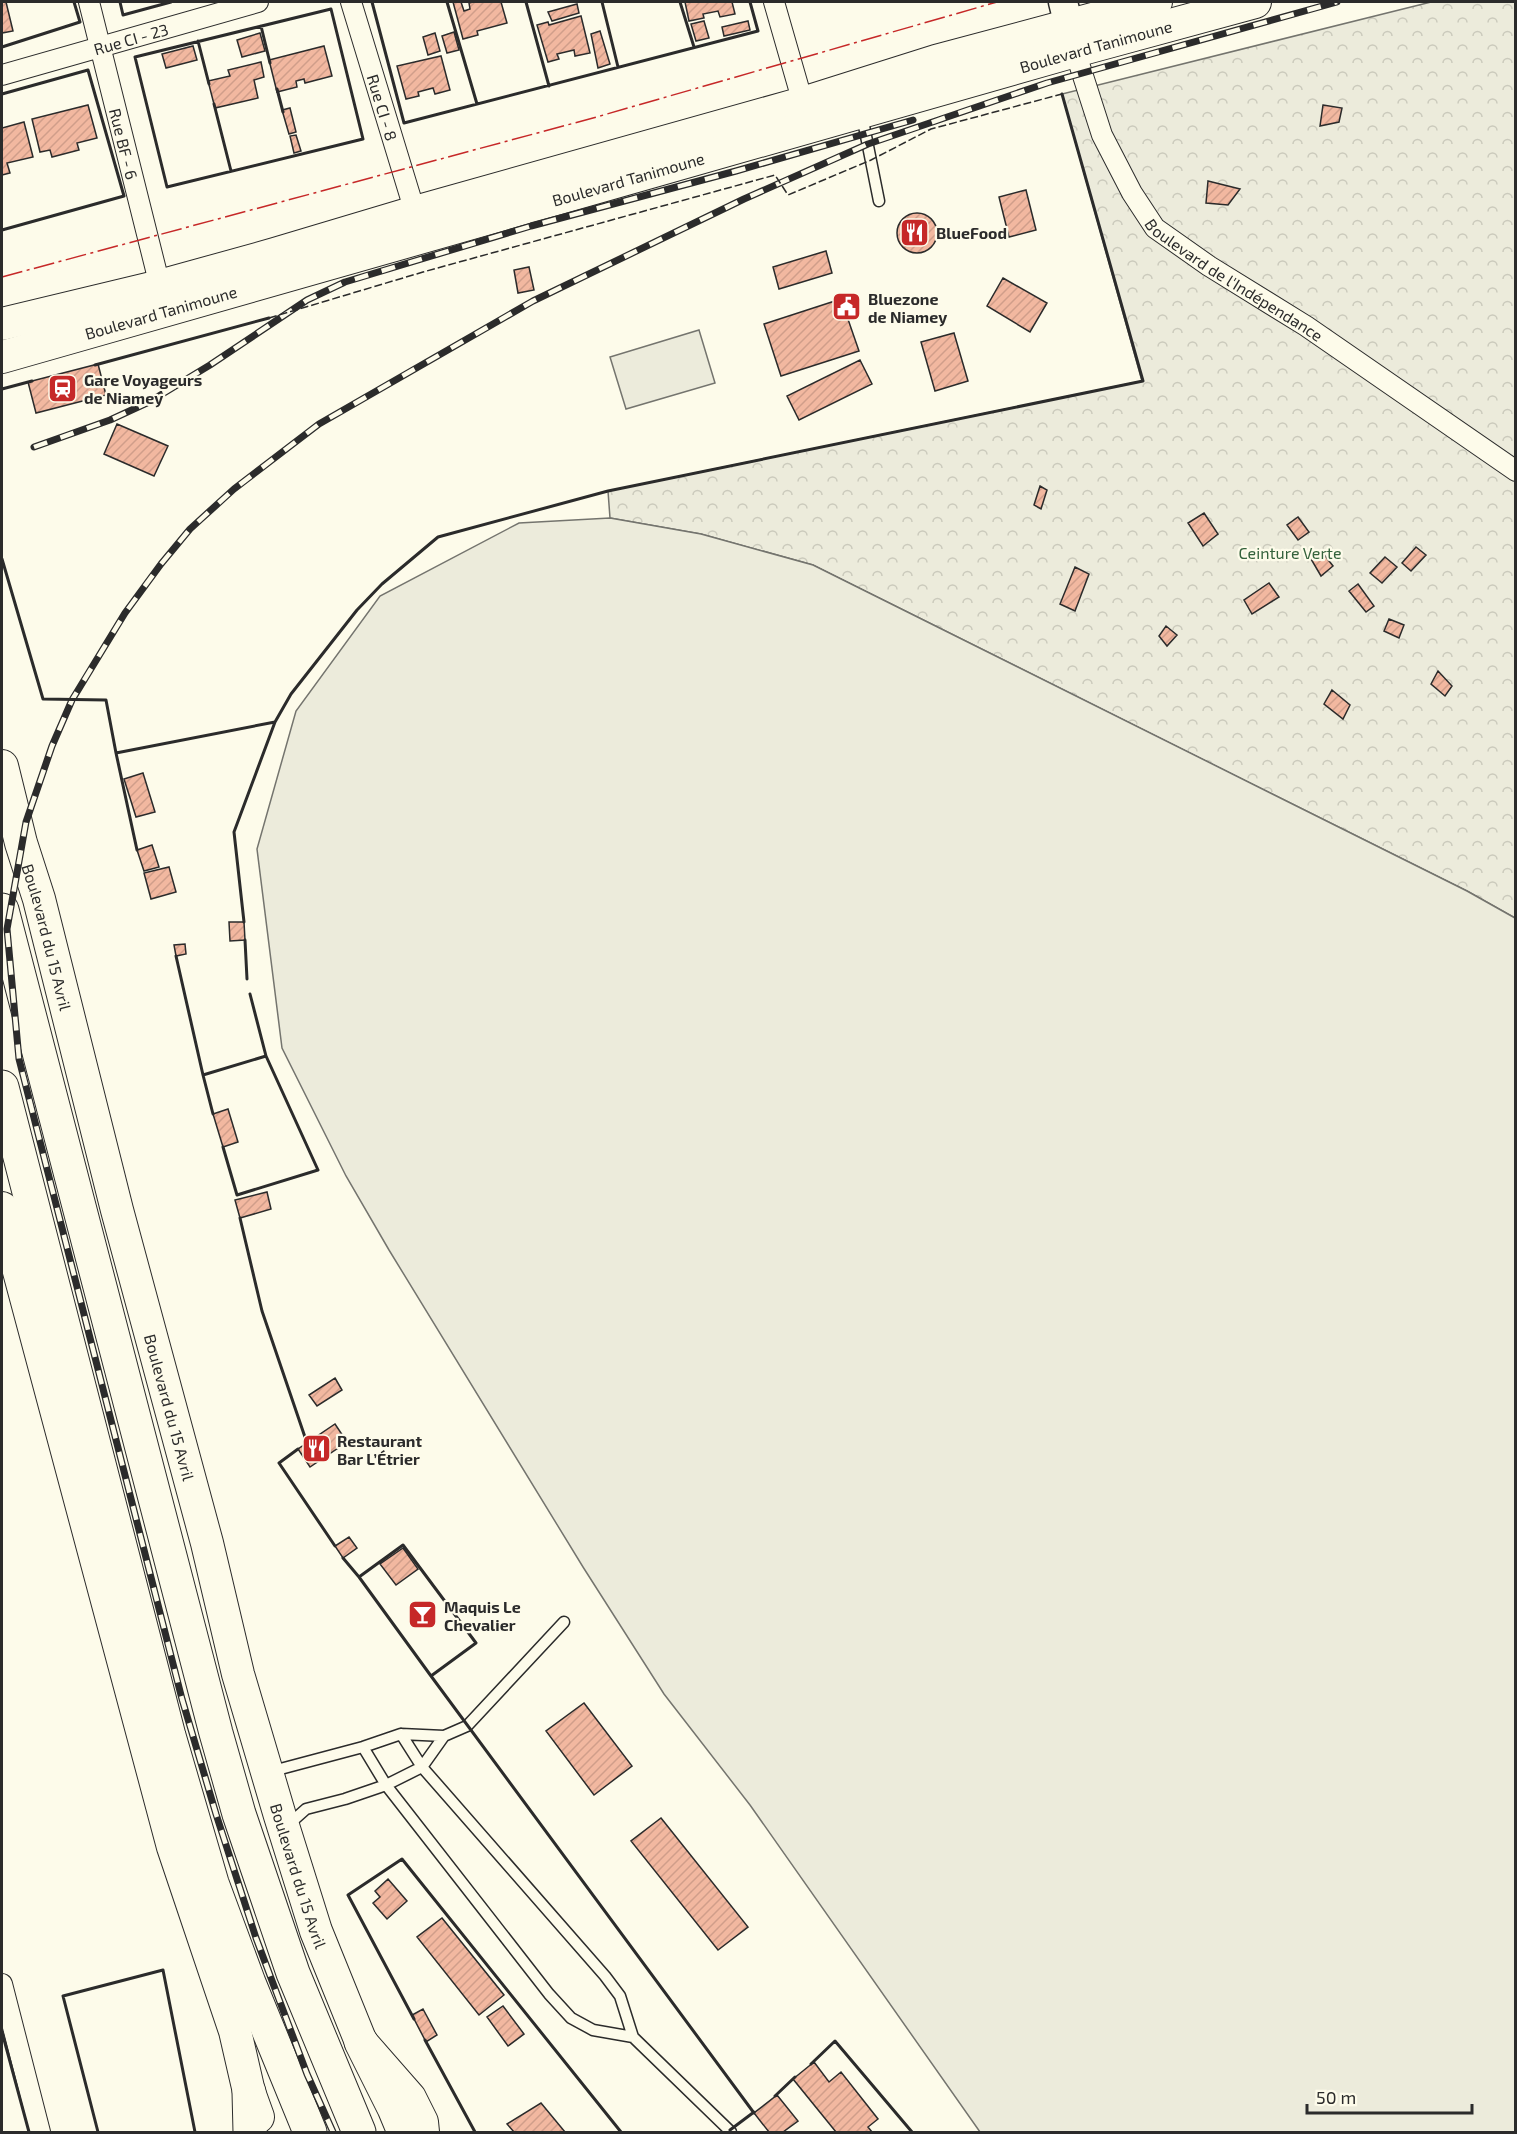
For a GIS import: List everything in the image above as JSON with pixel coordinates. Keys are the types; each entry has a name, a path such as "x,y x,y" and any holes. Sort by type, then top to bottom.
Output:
{"highway":[{"path":"2,910 236,1804 293,1973 359,2133"},
{"path":"2,1087 169,1736 212,1883 253,1994 310,2133"},
{"path":"361,2042 404,2133"},
{"path":"249,2092 250,2133"}],"main road":[{"name":"Boulevard Tanimoune","path":"10,354 857,99 936,61 1156,2"},
{"name":"Boulevard Tanimoune","path":"1069,26 1255,2"},
{"name":"Boulevard Tanimoune","path":"7,322 160,286 803,102 857,99"},
{"path":"7,322 10,354"},
{"name":"Boulevard du 15 Avril","path":"2,766 21,843 39,899 120,1222 204,1532 238,1674 284,1829 316,1931 361,2042 410,2098 422,2122 423,2133"},
{"path":"2,1208 170,1836 235,2031 249,2092 263,2133"}],"street":[{"name":"Rue BF - 6","path":"89,2 160,286"},
{"name":"Rue CI - 23","path":"2,75 100,45 258,2"},
{"name":"Rue CI - 8","path":"351,2 415,212"},
{"path":"774,2 803,102"},
{"name":"Boulevard de l'Indépendance","path":"1069,26 1102,135 1132,193 1155,228 1209,266 1352,356 1515,471"},
{"path":"2,1984 40,2133"}],"lane":[{"path":"857,99 879,201"},
{"path":"267,1773 363,1747 401,1734 444,1736 467,1726 564,1622"},
{"path":"401,1734 422,1767 605,1976 620,1996 633,2037 731,2133"},
{"path":"284,1829 306,1809 386,1785 422,1767 444,1736"},
{"path":"363,1747 386,1785 549,1994 571,2018 592,2030 633,2037"}],"green space":[{"name":"Ceinture Verte","path":"1431,2 1515,2 1515,918 1467,891 813,565 701,534 610,518 608,491 1142,381 1062,94"},
{"path":"699,330 715,383 626,409 610,357"},
{"path":"610,518 701,534 813,565 1467,891 1515,918 1515,2132 980,2132 750,1805 664,1694 583,1567 346,1176 282,1048 257,849 296,711 380,596 519,523"}],"building":[{"path":"2,2 6,2 13,31 2,33"},
{"path":"453,2 461,2 464,11 470,9 469,3 473,2 501,2 507,23 477,31 478,35 463,39"},
{"path":"685,2 732,2 735,14 720,17 718,11 703,14 704,18 689,21"},
{"path":"577,4 579,13 552,21 548,12"},
{"path":"581,16 590,53 575,56 574,50 557,54 559,59 548,62 537,25 548,22 549,25"},
{"path":"704,21 709,38 696,41 691,24"},
{"path":"748,21 750,30 724,36 722,27"},
{"path":"600,31 610,64 598,68 591,34"},
{"path":"454,32 459,50 447,53 442,36"},
{"path":"260,33 265,51 242,57 237,40"},
{"path":"435,33 440,51 428,55 423,37"},
{"path":"193,46 197,60 166,68 162,54"},
{"path":"324,46 332,76 305,83 304,79 296,81 297,87 277,92 269,60"},
{"path":"441,56 450,90 435,94 433,88 418,92 419,96 406,99 397,66"},
{"path":"261,62 264,77 254,80 258,98 215,108 208,81 230,76 228,70"},
{"path":"88,105 97,138 77,143 79,150 52,157 50,150 40,152 32,119"},
{"path":"1323,105 1342,108 1339,122 1320,126"},
{"path":"290,108 296,132 289,134 282,110"},
{"path":"24,122 33,157 7,163 10,173 2,175 2,128"},
{"path":"296,135 301,151 294,153 290,136"},
{"path":"1208,181 1240,189 1228,205 1206,203"},
{"path":"1026,190 1036,230 1009,237 999,197"},
{"path":"917,213 931,219 937,233 931,247 917,253 903,247 897,233 903,219"},
{"path":"826,251 832,273 779,289 773,267"},
{"path":"529,267 534,290 518,293 514,270"},
{"path":"1003,278 1047,303 1030,332 987,306"},
{"path":"841,299 859,351 781,376 764,324"},
{"path":"954,333 968,381 935,391 921,342"},
{"path":"860,360 872,384 799,420 787,396"},
{"path":"98,364 106,395 36,413 28,382"},
{"path":"117,424 168,446 154,476 104,454"},
{"path":"1040,486 1047,490 1041,509 1034,505"},
{"path":"1204,513 1218,534 1203,546 1188,523"},
{"path":"1298,517 1309,532 1298,540 1287,525"},
{"path":"1416,547 1426,555 1411,571 1402,563"},
{"path":"1322,552 1333,566 1321,576 1311,559"},
{"path":"1385,557 1397,567 1382,583 1370,573"},
{"path":"1075,567 1089,574 1075,611 1060,604"},
{"path":"1269,583 1279,597 1252,614 1244,600"},
{"path":"1358,584 1374,606 1366,612 1349,591"},
{"path":"1389,619 1404,625 1399,638 1384,631"},
{"path":"1166,626 1177,635 1167,646 1159,636"},
{"path":"1438,671 1452,686 1445,696 1431,684"},
{"path":"1332,690 1350,705 1343,719 1324,704"},
{"path":"143,773 155,812 136,817 124,779"},
{"path":"152,845 159,867 144,871 137,850"},
{"path":"169,867 176,892 151,899 144,873"},
{"path":"229,922 244,922 245,940 230,941"},
{"path":"185,944 186,954 176,956 174,945"},
{"path":"228,1109 238,1142 223,1147 213,1114"},
{"path":"267,1192 271,1209 240,1218 235,1200"},
{"path":"335,1378 342,1390 317,1406 309,1395"},
{"path":"335,1424 347,1442 310,1467 298,1449"},
{"path":"349,1537 357,1548 343,1558 335,1546"},
{"path":"403,1548 418,1569 396,1585 380,1564"},
{"path":"584,1703 632,1766 594,1795 546,1731"},
{"path":"661,1818 748,1927 718,1950 631,1841"},
{"path":"388,1879 407,1901 387,1919 373,1903 380,1897 375,1891"},
{"path":"442,1918 504,1995 479,2015 417,1937"},
{"path":"503,2006 524,2034 508,2046 487,2017"},
{"path":"423,2009 437,2035 426,2042 412,2015"},
{"path":"814,2062 829,2082 841,2072 878,2119 868,2127 872,2132 836,2132 793,2079"},
{"path":"777,2095 798,2121 783,2132 769,2132 754,2113"},
{"path":"541,2103 565,2132 514,2132 507,2124"}],"railway":[{"path":"333,2132 307,2074 256,1938 182,1699 19,1059 7,929 26,822 52,746 72,700 125,613 161,564 190,529 234,489 319,424 533,301 744,199 868,144 1047,83 1337,2"},
{"path":"34,447 110,420 149,402 210,365 307,300 345,282 531,226 736,171 913,120"}],"fence":[{"path":"269,318 423,272 775,175 788,195 871,160 931,129 1062,94"}],"wall":[{"path":"2,47 80,22 74,2"},
{"path":"120,2 123,15 171,2"},
{"path":"372,2 404,123 758,31 750,2"},
{"path":"447,2 477,104"},
{"path":"526,2 549,86"},
{"path":"602,2 618,67"},
{"path":"680,2 694,47"},
{"path":"331,9 363,139 167,187 135,57 331,9"},
{"path":"261,26 270,63"},
{"path":"198,41 209,84"},
{"path":"2,94 88,70 124,196 2,230"},
{"path":"277,89 283,112"},
{"path":"2,559 43,699 106,700 116,753 275,722 291,694 357,610 382,584 438,537 608,491 1143,381 1062,94"},
{"path":"214,104 231,171"},
{"path":"95,365 269,318"},
{"path":"2,389 32,381"},
{"path":"244,922 234,832 275,722"},
{"path":"116,753 137,850"},
{"path":"245,940 247,979"},
{"path":"176,956 203,1075 266,1056 250,994"},
{"path":"223,1147 237,1195 318,1170 266,1056"},
{"path":"203,1075 213,1114"},
{"path":"240,1218 262,1311 307,1443"},
{"path":"298,1449 279,1463 335,1546"},
{"path":"403,1545 476,1643 431,1676 359,1577 403,1545"},
{"path":"343,1558 359,1577"},
{"path":"431,1676 754,2113"},
{"path":"414,2019 348,1895 402,1859 621,2132"},
{"path":"98,2132 63,1996 163,1970 195,2132"},
{"path":"2,2032 29,2132"},
{"path":"425,2040 475,2132"},
{"path":"811,2064 835,2041 912,2132"},
{"path":"775,2096 795,2077"},
{"path":"730,2130 754,2112"}],"power":[{"path":"2,277 593,118 997,2"}],"place":[{"name":"BlueFood","path":"915,232"},
{"name":"Bluezone de Niamey","path":"847,307"},
{"name":"Gare Voyageurs de Niamey","path":"63,388"},
{"name":"Restaurant Bar L’Étrier","path":"316,1449"},
{"name":"Maquis Le Chevalier","path":"423,1615"}]}
